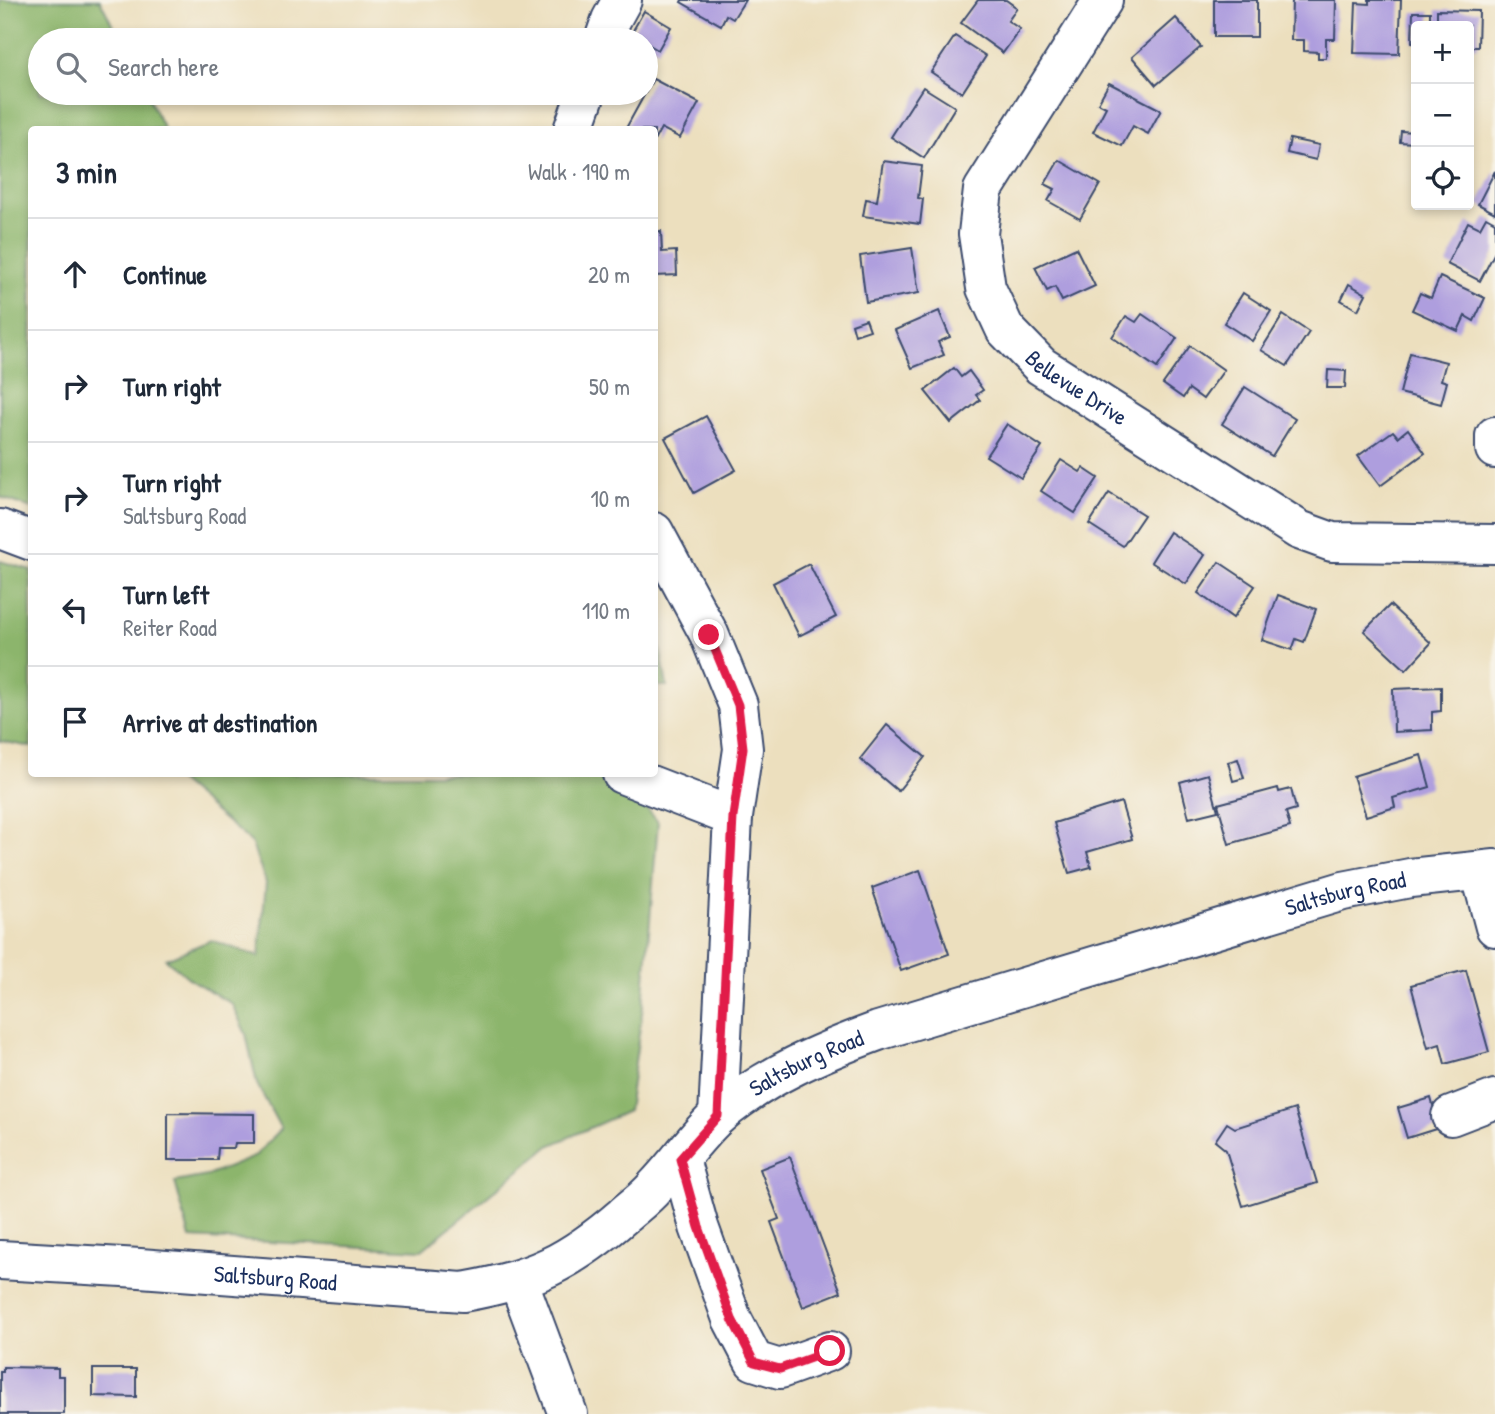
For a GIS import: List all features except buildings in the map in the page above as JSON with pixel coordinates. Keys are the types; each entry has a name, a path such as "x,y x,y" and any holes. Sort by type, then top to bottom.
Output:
{"street":[{"path":"608,28 622,0"},
{"name":"Bellevue Drive","path":"1103,0 984,190 978,234 986,288 1005,329 1041,366 1299,530 1332,542 1495,544"},
{"path":"574,126 582,105"},
{"path":"1495,436 1495,449"},
{"path":"0,529 28,540"},
{"path":"658,539 709,635 738,705 743,748 733,817 718,1116"},
{"path":"630,777 733,817"},
{"path":"1488,870 1495,927"},
{"name":"Saltsburg Road","path":"0,1260 463,1293 498,1286 564,1261 598,1237 654,1189 718,1116 790,1066 878,1031 1343,891 1410,878 1488,870"},
{"path":"1451,1116 1495,1099"},
{"path":"680,1159 699,1227 732,1319 754,1362 780,1369 830,1351"},
{"path":"518,1280 568,1414"}],"green space":[{"path":"0,0 100,0 114,28 28,28 28,105 152,105 162,126 28,126 28,507 0,497"},
{"path":"0,561 28,569 28,746 0,741"},
{"path":"658,637 667,686 658,686"},
{"path":"174,777 620,777 658,822 643,1006 628,1111 549,1146 422,1250 190,1238 175,1182 207,1176 254,1157 281,1129 257,1084 246,1034 232,1004 191,980 166,959 211,940 259,957 266,883 251,842"}],"route":[{"path":"709,635 738,705 743,748 733,817 718,1116 680,1159 699,1227 732,1319 754,1362 780,1369 830,1351"}]}
